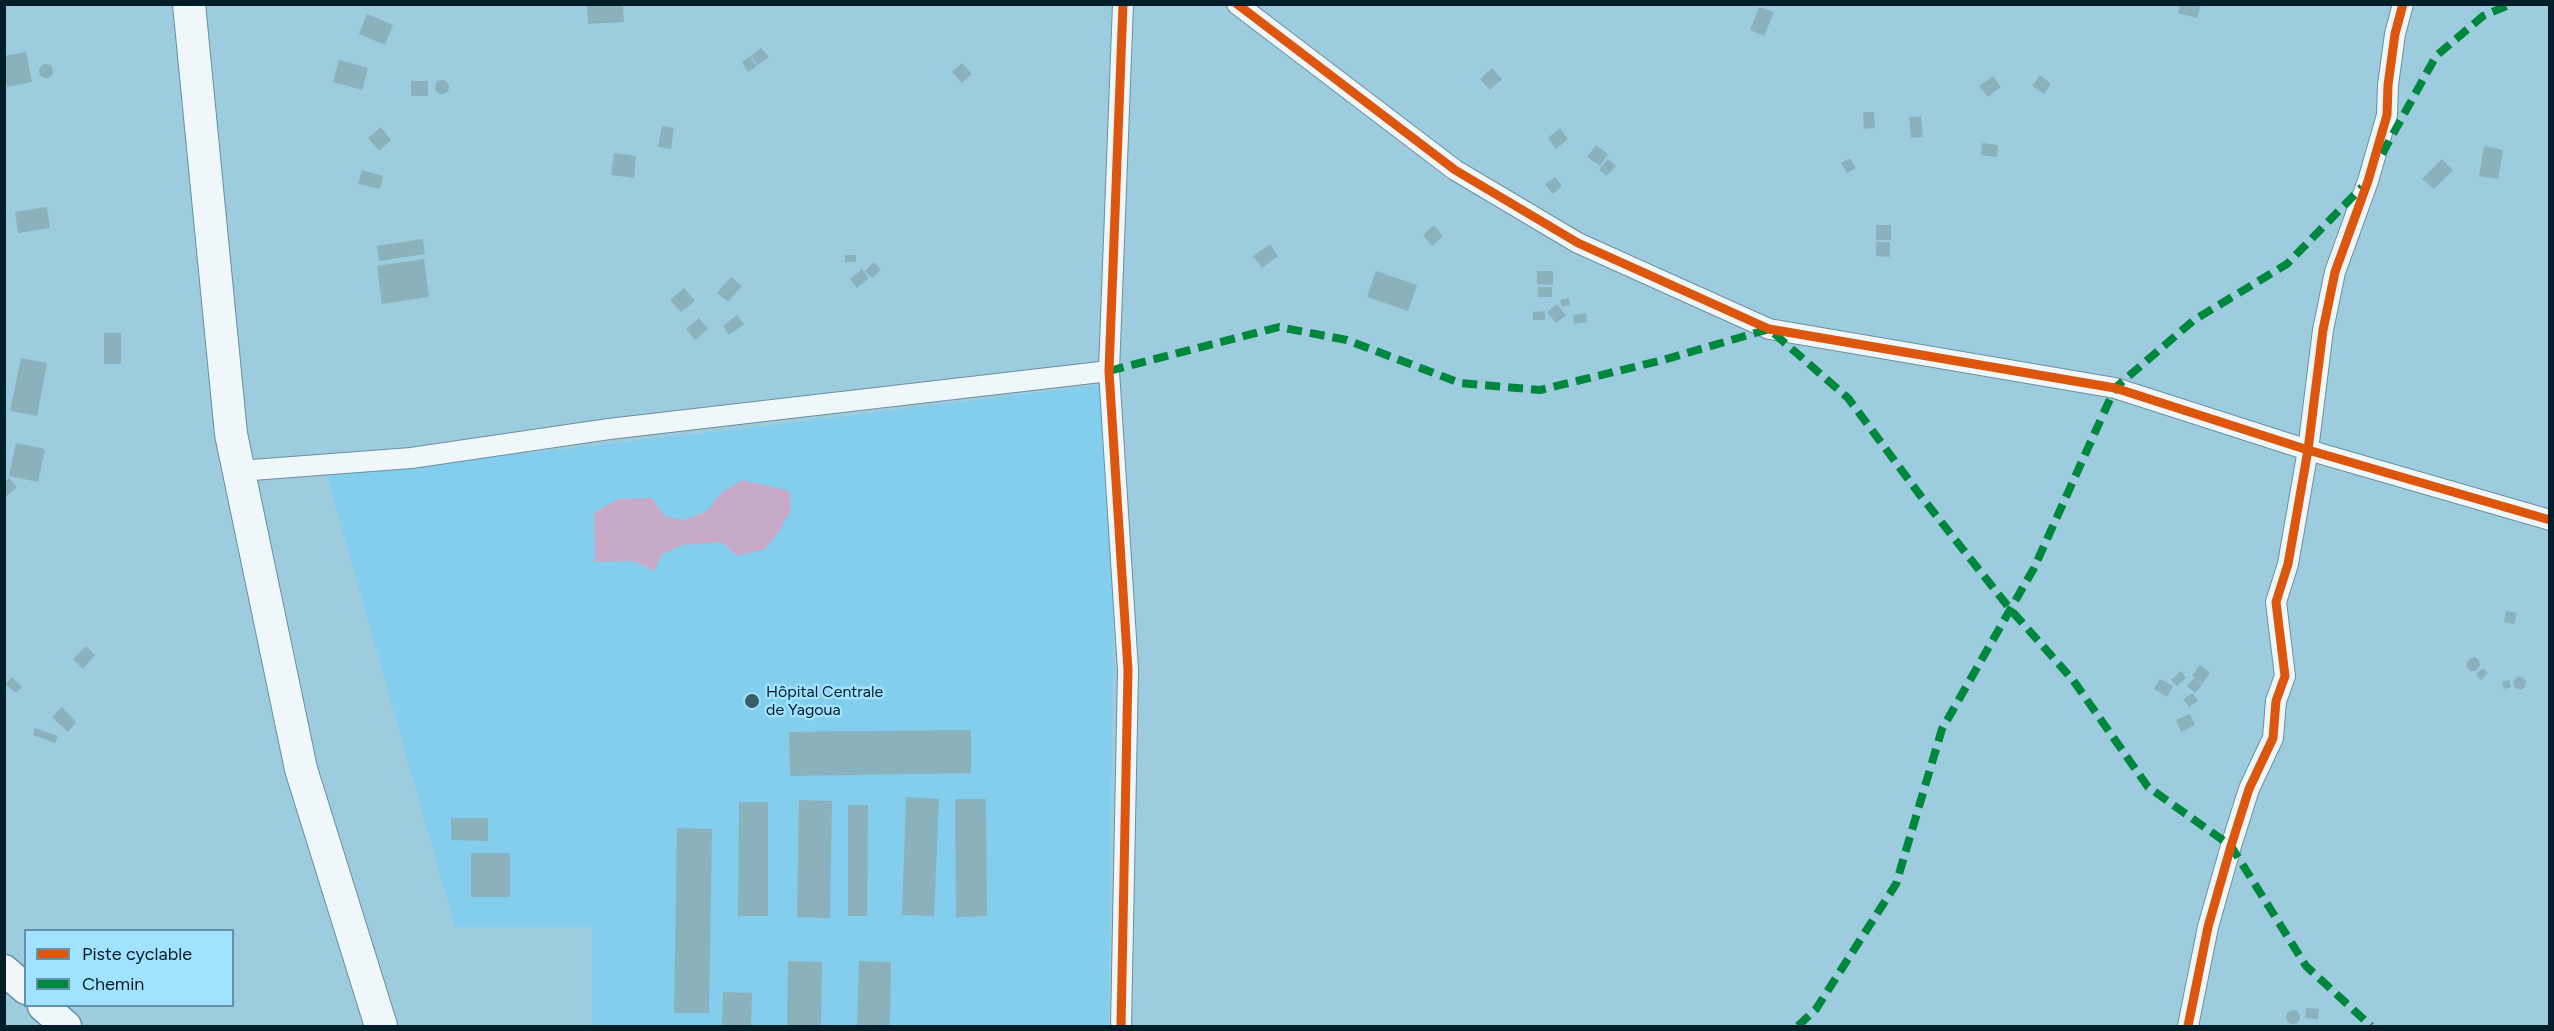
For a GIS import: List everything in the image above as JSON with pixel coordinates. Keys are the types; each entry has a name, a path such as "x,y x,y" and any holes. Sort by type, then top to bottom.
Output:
{"highway":[{"path":"189,4 231,434 301,769 381,1026"}],"main road":[{"path":"4,970 24,987"},
{"path":"45,1007 66,1026"}],"street":[{"path":"1121,1026 1128,670 1109,371 1123,4"},
{"path":"1238,4 1455,170 1578,243 1768,329 2115,388 2308,450 2550,520"},
{"path":"2188,1026 2208,927 2231,846 2249,789 2273,738 2276,701 2285,676 2276,602 2288,564 2308,450 2323,330 2335,272 2368,181 2387,115 2388,85 2403,4"},
{"path":"239,471 411,458 609,429 1109,371"}],"shaded area":[{"name":"Hôpital Centrale de Yagoua","path":"1116,383 1108,1026 592,1026 592,927 455,927 327,476"},
{"path":"742,480 789,491 791,509 780,530 765,549 737,556 722,542 683,545 662,554 654,571 634,561 595,562 594,513 618,499 652,498 664,516 684,520 707,511 720,494"}],"building":[{"path":"587,4 623,4 624,22 588,24"},
{"path":"2180,4 2201,4 2197,18 2178,13"},
{"path":"1759,7 1774,12 1764,36 1750,30"},
{"path":"367,14 393,25 385,45 359,34"},
{"path":"761,48 769,57 758,65 751,56"},
{"path":"26,52 32,82 7,87 4,56"},
{"path":"750,56 757,66 748,72 742,62"},
{"path":"339,60 368,68 362,90 333,82"},
{"path":"962,63 972,74 962,83 952,72"},
{"path":"46,64 51,66 53,71 51,76 46,78 41,76 39,71 41,66"},
{"path":"1492,68 1502,79 1490,90 1480,79"},
{"path":"2040,75 2051,84 2044,94 2032,86"},
{"path":"1993,76 2001,87 1988,97 1979,86"},
{"path":"442,80 447,82 449,87 447,92 442,94 437,92 435,87 437,82"},
{"path":"411,81 428,81 428,96 411,96"},
{"path":"1863,112 1874,112 1875,128 1864,129"},
{"path":"1921,116 1923,137 1911,138 1909,117"},
{"path":"662,126 674,128 671,149 658,147"},
{"path":"381,127 391,140 379,151 368,138"},
{"path":"1560,128 1568,139 1556,149 1548,138"},
{"path":"1982,143 1998,145 1997,157 1981,155"},
{"path":"1596,145 1608,154 1600,166 1587,157"},
{"path":"2484,146 2503,150 2498,179 2479,176"},
{"path":"614,153 636,156 634,178 611,175"},
{"path":"1850,158 1856,168 1847,173 1841,163"},
{"path":"1608,159 1616,166 1606,176 1599,169"},
{"path":"2442,159 2453,170 2434,189 2422,179"},
{"path":"362,170 383,176 380,189 358,184"},
{"path":"1555,177 1562,186 1553,194 1545,184"},
{"path":"47,207 50,228 18,233 15,212"},
{"path":"1434,225 1443,236 1432,246 1423,235"},
{"path":"1876,225 1891,225 1891,240 1876,240"},
{"path":"423,239 425,254 379,261 377,246"},
{"path":"1876,242 1890,242 1890,257 1876,256"},
{"path":"1270,244 1278,256 1262,268 1253,256"},
{"path":"845,255 856,255 856,262 845,262"},
{"path":"424,259 429,297 382,304 377,266"},
{"path":"874,262 881,270 872,278 865,271"},
{"path":"862,269 869,278 857,288 850,279"},
{"path":"1376,271 1417,285 1408,311 1367,297"},
{"path":"1537,271 1553,271 1553,285 1537,284"},
{"path":"731,277 742,286 728,302 717,293"},
{"path":"1538,287 1552,287 1552,297 1538,297"},
{"path":"684,288 695,301 681,312 670,300"},
{"path":"1569,298 1570,305 1562,307 1560,300"},
{"path":"1557,304 1566,315 1556,323 1547,312"},
{"path":"1545,311 1545,320 1533,320 1533,312"},
{"path":"1586,313 1587,322 1574,324 1573,315"},
{"path":"737,315 744,324 729,335 723,326"},
{"path":"699,318 708,329 695,340 686,329"},
{"path":"104,333 121,333 121,364 104,364"},
{"path":"21,358 47,363 37,416 10,411"},
{"path":"16,443 45,449 38,482 9,476"},
{"path":"9,478 17,487 4,498 4,483"},
{"path":"2506,611 2517,613 2514,624 2504,622"},
{"path":"86,646 95,655 83,669 73,659"},
{"path":"2474,657 2479,660 2480,666 2476,671 2470,671 2466,666 2468,660"},
{"path":"2200,665 2210,673 2202,684 2192,676"},
{"path":"2483,668 2488,673 2481,680 2476,674"},
{"path":"2181,671 2186,678 2177,686 2171,680"},
{"path":"12,677 22,687 16,693 5,684"},
{"path":"2517,677 2522,677 2526,681 2525,687 2521,690 2515,688 2513,682"},
{"path":"2194,678 2202,685 2195,693 2187,686"},
{"path":"2160,679 2173,686 2167,697 2154,689"},
{"path":"2509,680 2511,687 2504,689 2502,682"},
{"path":"2193,693 2198,701 2189,707 2183,699"},
{"path":"62,707 76,722 68,732 52,717"},
{"path":"2190,714 2195,725 2181,732 2176,720"},
{"path":"35,728 58,736 55,743 33,735"},
{"path":"971,730 971,773 790,776 789,732"},
{"path":"906,797 939,799 934,916 902,915"},
{"path":"955,799 986,799 987,916 956,917"},
{"path":"799,800 832,801 830,918 797,917"},
{"path":"739,802 768,802 768,916 738,916"},
{"path":"848,805 868,805 867,916 848,916"},
{"path":"451,818 488,818 488,841 451,840"},
{"path":"677,828 712,829 709,1013 674,1013"},
{"path":"471,853 510,853 510,897 471,897"},
{"path":"788,961 822,962 821,1026 787,1026"},
{"path":"859,961 891,962 890,1026 857,1026"},
{"path":"723,992 752,993 751,1026 722,1026"},
{"path":"2306,1008 2319,1009 2318,1019 2305,1018"},
{"path":"2293,1010 2298,1012 2300,1017 2298,1022 2293,1024 2288,1022 2286,1017 2288,1012"}],"marked path":[{"path":"2382,154 2436,56 2483,16 2511,4"},
{"path":"1798,1026 1816,1009 1896,884 1942,729 2034,568 2115,388 2194,320 2287,264 2362,187"},
{"path":"1109,371 1279,327 1347,340 1460,383 1540,390 1663,360 1769,329 1848,398 1920,495 2010,609 2073,680 2148,787 2231,846 2306,966 2371,1026"}],"cycle path":[{"path":"1121,1026 1128,670 1109,371 1123,4"},
{"path":"1237,4 1455,170 1578,243 1769,329 2115,388 2308,450 2550,520"},
{"path":"2188,1026 2208,927 2231,846 2249,789 2273,738 2276,701 2285,676 2276,602 2288,564 2308,450 2323,330 2335,272 2368,181 2387,115 2388,85 2395,34 2403,4"}],"place":[{"name":"Hôpital Centrale de Yagoua","path":"752,701"}]}
